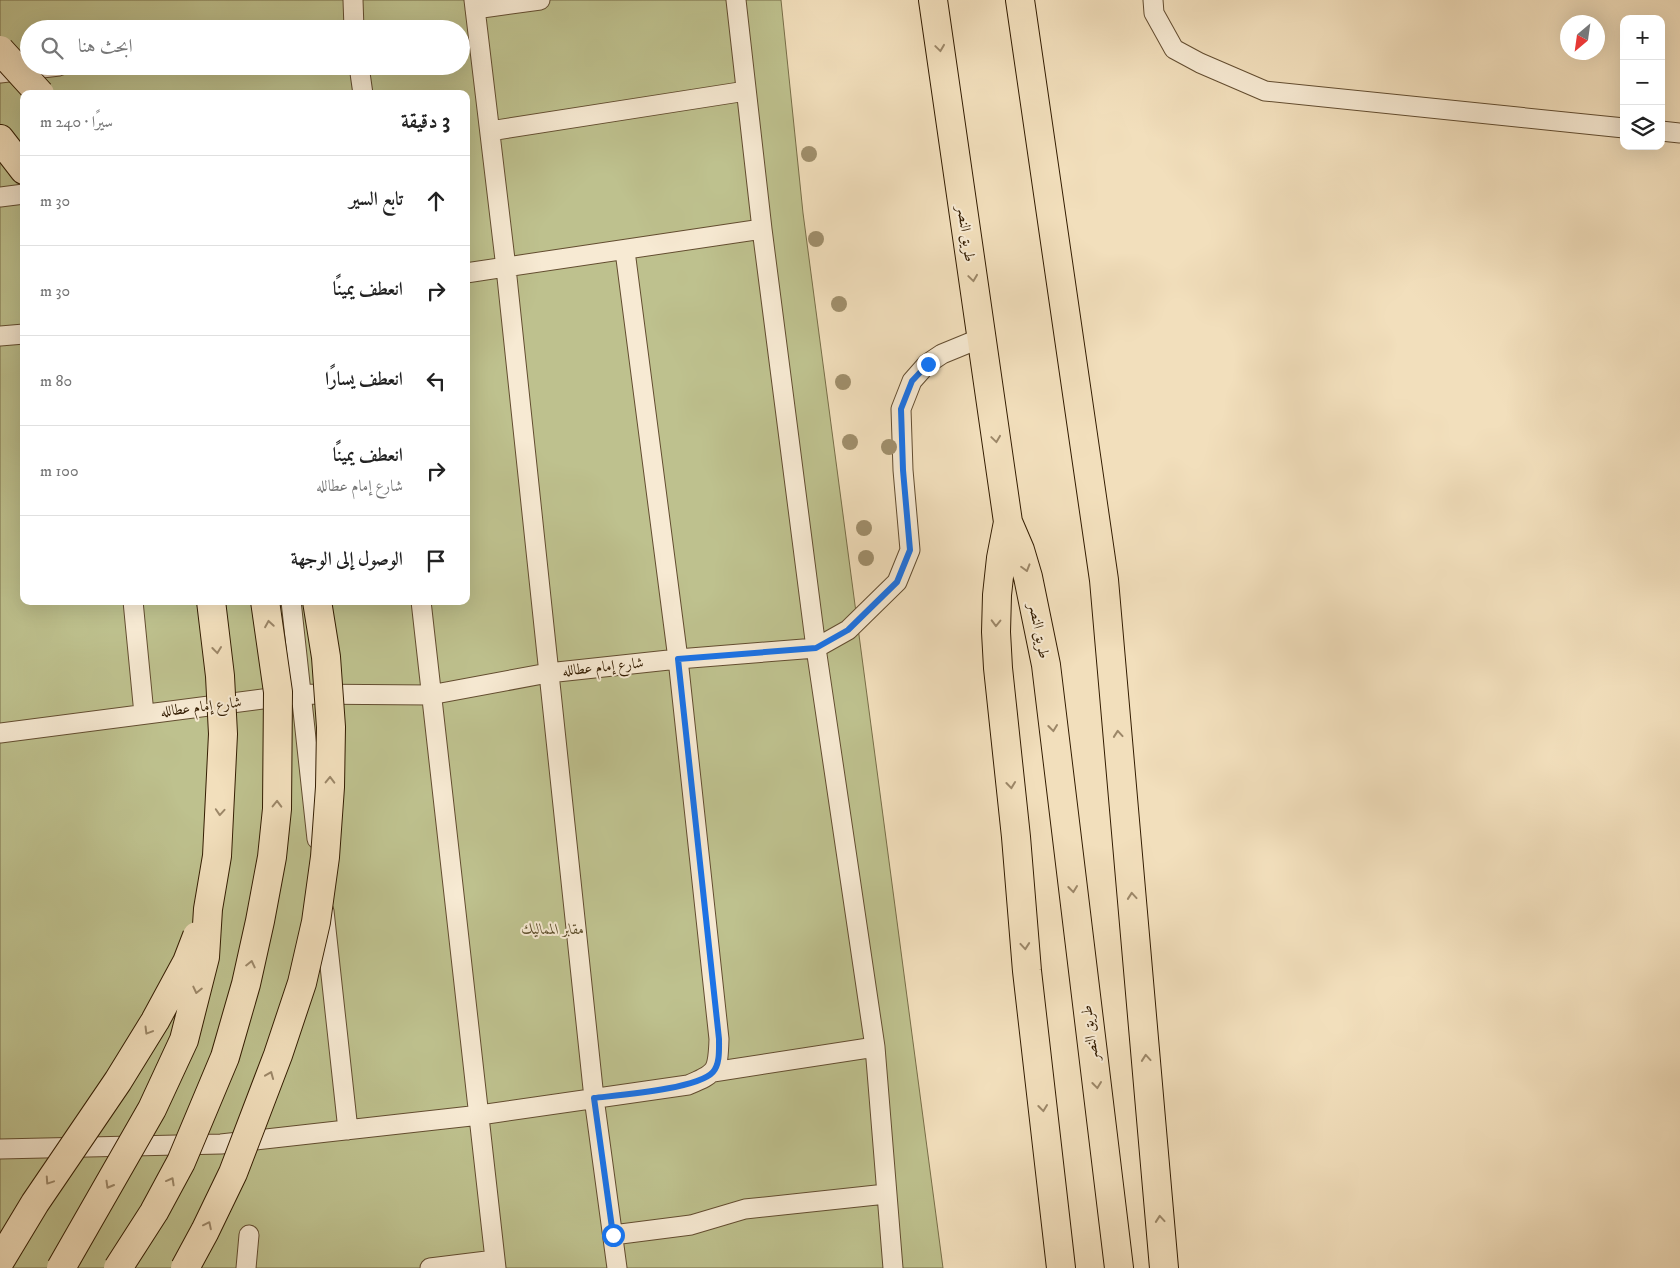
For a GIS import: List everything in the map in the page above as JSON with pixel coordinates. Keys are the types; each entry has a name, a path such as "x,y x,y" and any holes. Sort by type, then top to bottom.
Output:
{"highway":[{"name":"طريق النصر","path":"933,0 1008,522 1020,550 1028,577 1046,664 1119,1268"},
{"path":"1020,0 1104,580 1164,1268"},
{"path":"0,50 20,72"},
{"path":"23,75 36,90"},
{"path":"0,138 20,165"},
{"path":"1008,522 1001,558 997,595 996,632 998,668 1014,818 1027,971 1061,1268"},
{"path":"61,1268 152,1109 184,1040 205,956 208,909 217,856 224,734 220,676 211,605"},
{"path":"118,1268 154,1212 182,1162 225,1057 246,984 272,857 277,809 278,692 267,605"},
{"path":"185,1268 206,1231 233,1173 278,1055 302,983 316,922 325,857 330,787 331,727 326,656 318,605"},
{"path":"0,1261 35,1203 118,1081 155,1021 187,962 208,909"}],"lane":[{"path":"352,20 353,0"},
{"path":"540,0 475,4 506,268 594,1098 617,1268"},
{"path":"736,0 762,230 816,648 875,1047 893,1268"},
{"path":"1153,0 1154,13 1174,49 1200,63 1265,90 1620,128"},
{"path":"0,73 20,71"},
{"path":"361,75 363,90"},
{"path":"490,131 746,91"},
{"path":"1665,131 1680,133"},
{"path":"0,197 20,194"},
{"path":"470,272 762,230"},
{"path":"625,250 678,659 719,1039 718,1061 713,1072"},
{"path":"0,336 20,334"},
{"name":"شارع إمام عطالله","path":"0,733 302,694 430,695 548,673 678,659 816,648 848,630 875,606 897,582 910,550 903,470 901,409 912,381 928,364 942,354 981,338"},
{"path":"132,605 144,714"},
{"path":"291,605 348,1130"},
{"path":"421,605 430,695 496,1264 430,1268"},
{"path":"0,1149 221,1144 480,1115 688,1085 713,1072 875,1047"},
{"path":"613,1235 691,1225 745,1209 886,1194"},
{"path":"246,1268 249,1235"}],"green space":[{"name":"مقابر المماليك","path":"0,0 781,0 803,213 943,1268 0,1268"}],"route":[{"path":"613,1235 594,1098 688,1085 713,1072 718,1061 719,1039 678,659 816,648 848,630 875,606 897,582 910,550 903,470 901,409 912,381 928,364"}]}
